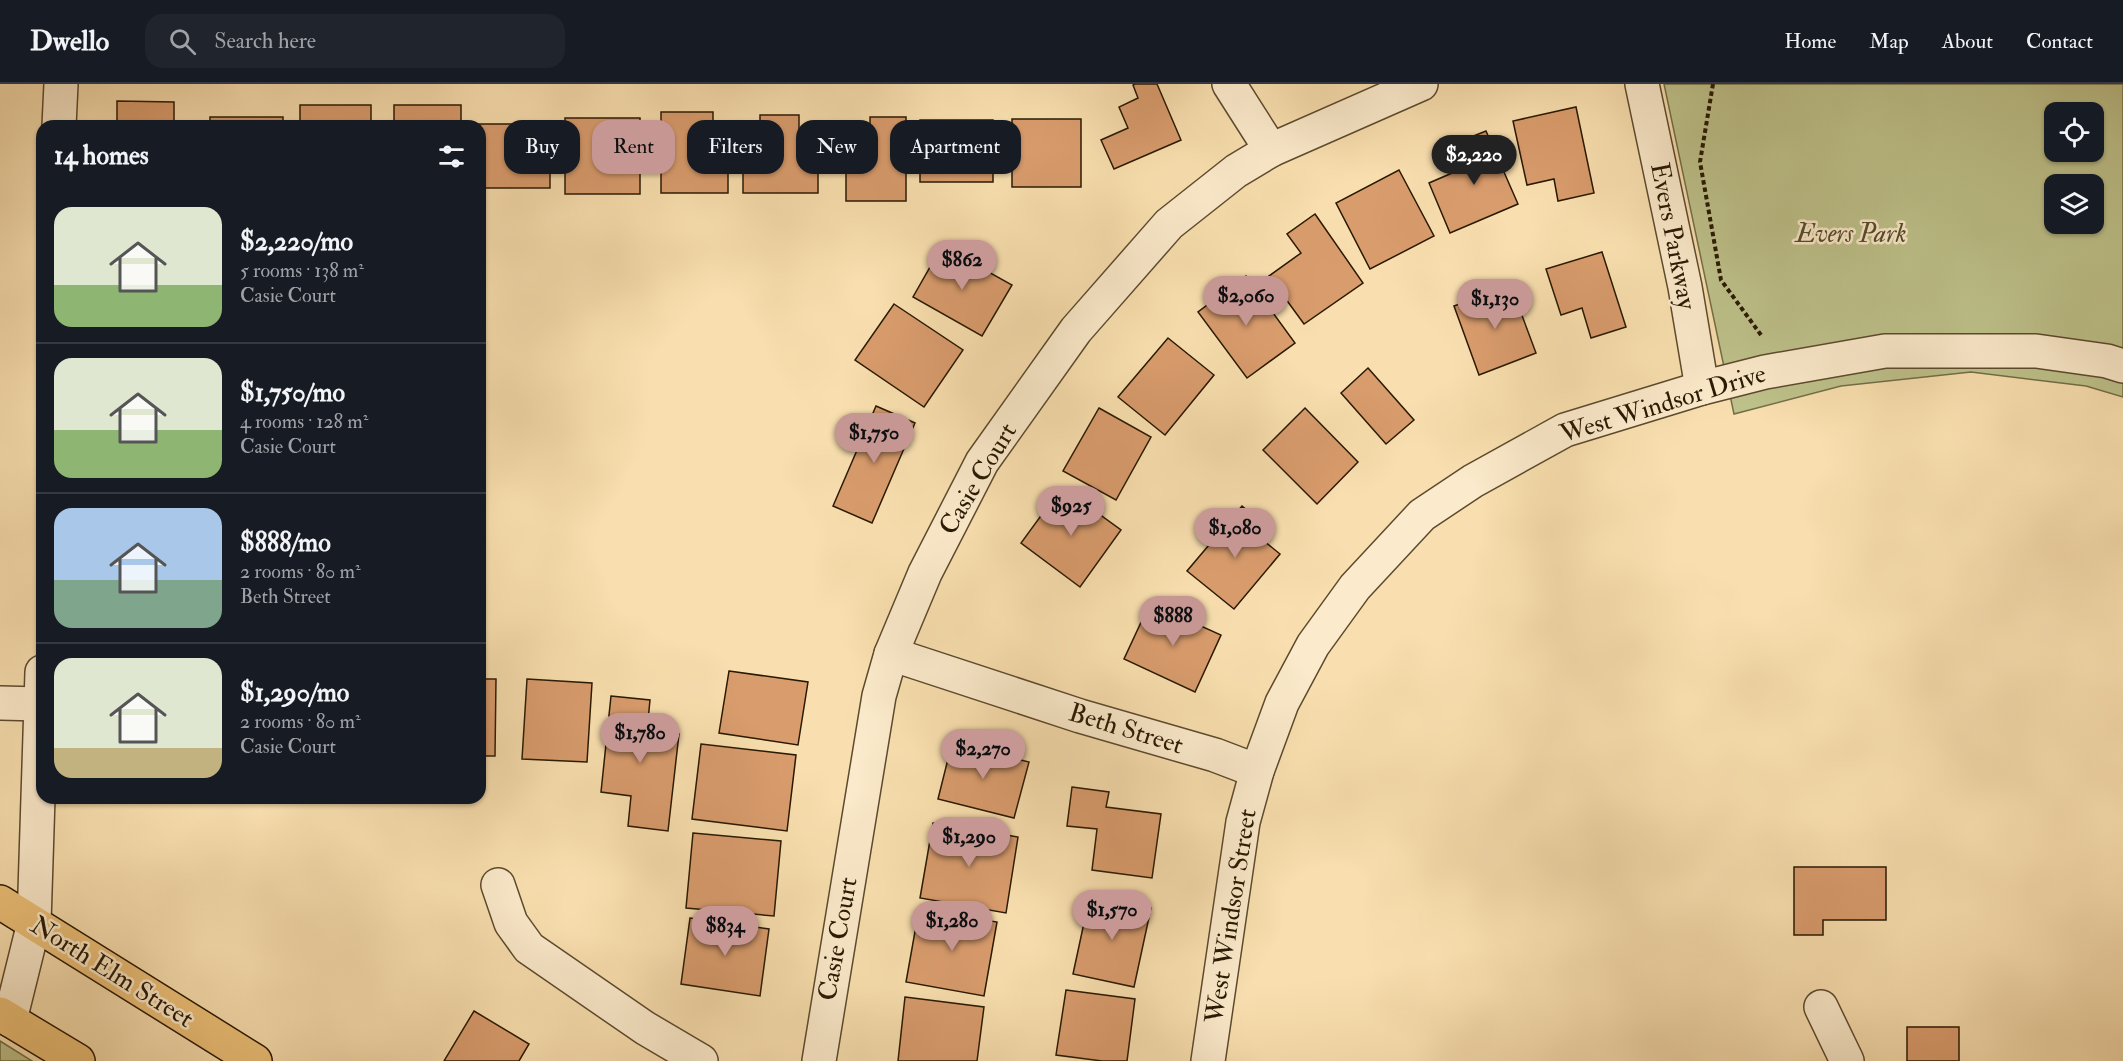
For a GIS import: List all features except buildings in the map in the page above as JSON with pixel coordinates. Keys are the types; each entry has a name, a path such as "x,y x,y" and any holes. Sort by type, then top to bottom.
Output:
{"main road":[{"name":"North Elm Street","path":"0,902 255,1061"},
{"path":"5,1017 78,1061"}],"street":[{"path":"59,120 61,84"},
{"path":"1229,84 1271,150"},
{"name":"Casie Court","path":"819,1061 879,696 891,654 925,573 982,462 1076,330 1169,224 1236,171 1271,150 1420,84"},
{"name":"Evers Parkway","path":"1642,84 1685,287 1702,388"},
{"name":"West Windsor Drive","path":"1257,771 1282,703 1313,645 1355,587 1422,515 1473,481 1565,430 1702,388 1765,372 1885,351 2036,351 2107,361 2123,366"},
{"name":"Beth Street","path":"891,654 1080,716 1215,755 1257,771"},
{"path":"0,702 36,704"},
{"name":"West Windsor Street","path":"1208,1061 1243,822 1257,771"},
{"path":"5,1017 34,923 38,804"},
{"path":"498,885 511,923 529,948 645,1028 701,1061"},
{"path":"1821,1007 1847,1061"}],"path":[{"path":"1713,84 1700,162 1721,280 1761,335"}],"green space":[{"name":"Evers Park","path":"1664,84 2123,84 2123,397 2086,386 1971,372 1841,386 1734,414"},
{"path":"0,1041 32,1061 0,1061"}]}
